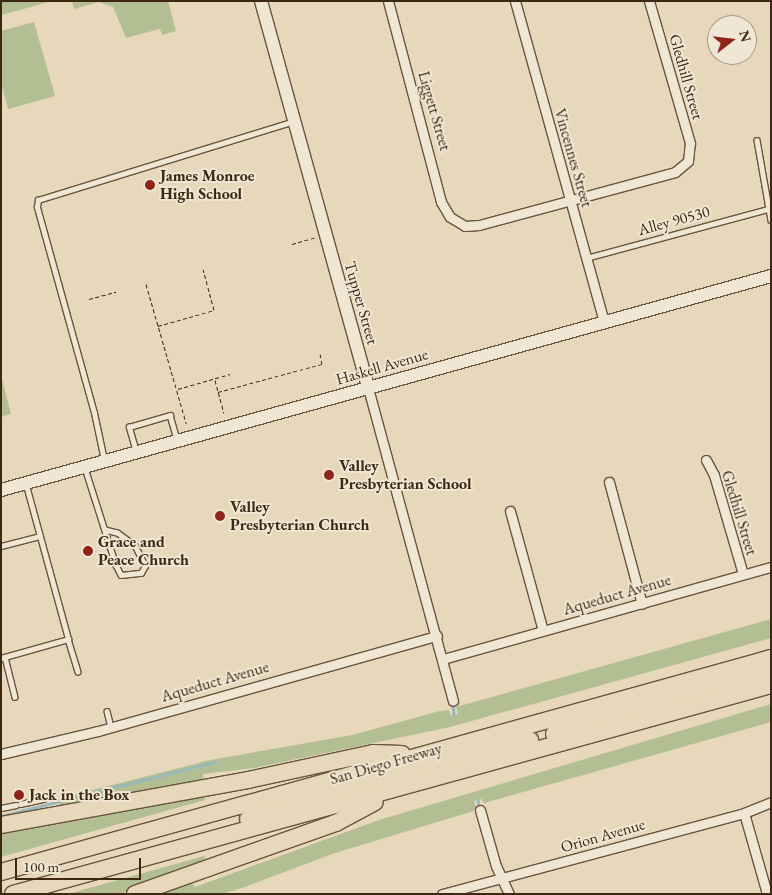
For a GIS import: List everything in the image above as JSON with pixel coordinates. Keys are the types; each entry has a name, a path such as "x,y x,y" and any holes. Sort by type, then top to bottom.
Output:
{"highway":[{"name":"San Diego Freeway","path":"4,871 771,658"},
{"path":"181,822 195,827 771,667"},
{"path":"228,836 240,821 771,673"},
{"name":"San Diego Freeway","path":"14,894 771,685"},
{"path":"1,826 248,780 373,754 422,754"},
{"path":"135,894 336,823 400,788"}],"main road":[{"name":"Tupper Street","path":"261,1 368,388"},
{"name":"Haskell Avenue","path":"1,490 771,276"}],"street":[{"name":"Liggett Street","path":"388,1 441,202 458,224 479,225 569,199"},
{"name":"Vincennes Street","path":"514,1 604,322"},
{"name":"Gledhill Street","path":"569,199 675,172 688,161 690,143 649,1"},
{"name":"Tupper Street","path":"368,388 437,636 453,701"},
{"name":"Gledhill Street","path":"706,460 714,475 743,574"},
{"path":"609,482 642,604"},
{"path":"510,511 543,631"},
{"name":"Aqueduct Avenue","path":"443,660 771,567"},
{"name":"Aqueduct Avenue","path":"1,754 111,727 437,636"},
{"name":"Orion Avenue","path":"442,894 744,813 771,802"},
{"path":"480,810 508,894"},
{"path":"744,813 767,894"}],"lane":[{"path":"104,461 94,413 37,206 38,200 294,121"},
{"path":"757,140 771,220"},
{"name":"Alley 90530","path":"586,258 768,209"},
{"path":"136,453 129,427 170,416 177,441"},
{"path":"85,467 105,530 121,576 141,573 145,566 135,546 117,533 105,530"},
{"path":"26,483 78,672"},
{"path":"1,546 40,536"},
{"path":"15,697 3,657 68,639"},
{"path":"107,711 111,727"},
{"path":"1,808 43,798"}],"path":[{"path":"292,244 316,236"},
{"path":"158,326 214,310 203,269"},
{"path":"146,284 186,423"},
{"path":"89,299 116,292"},
{"path":"218,392 322,364 320,354"},
{"path":"177,389 230,374"},
{"path":"215,380 224,414"}],"green space":[{"path":"1,1 52,1 2,15"},
{"path":"72,1 168,1 176,31 162,35 160,29 126,38 113,7 99,2 74,9"},
{"path":"34,22 55,96 8,109 1,83 1,31"},
{"path":"1,375 11,414 1,417"},
{"path":"771,619 771,638 450,727 254,768 203,774 204,782 61,810 59,803 58,799 210,760 352,735 440,711 449,710 451,716 458,714 456,707"},
{"path":"771,704 771,722 484,803 481,799 474,801 477,810 335,853 245,887 222,894 155,894 191,881 195,887 379,820"},
{"path":"204,793 205,800 1,857 1,831 122,812"},
{"path":"204,856 208,862 121,894 68,894"}],"waterway":[{"path":"453,702 454,715"},
{"path":"1,816 215,762"},
{"path":"478,800 480,809"}],"place":[{"name":"James Monroe High School","path":"150,185"},
{"name":"Valley Presbyterian School","path":"329,475"},
{"name":"Valley Presbyterian Church","path":"220,516"},
{"name":"Grace and Peace Church","path":"88,551"},
{"name":"Jack in the Box","path":"19,795"}]}
